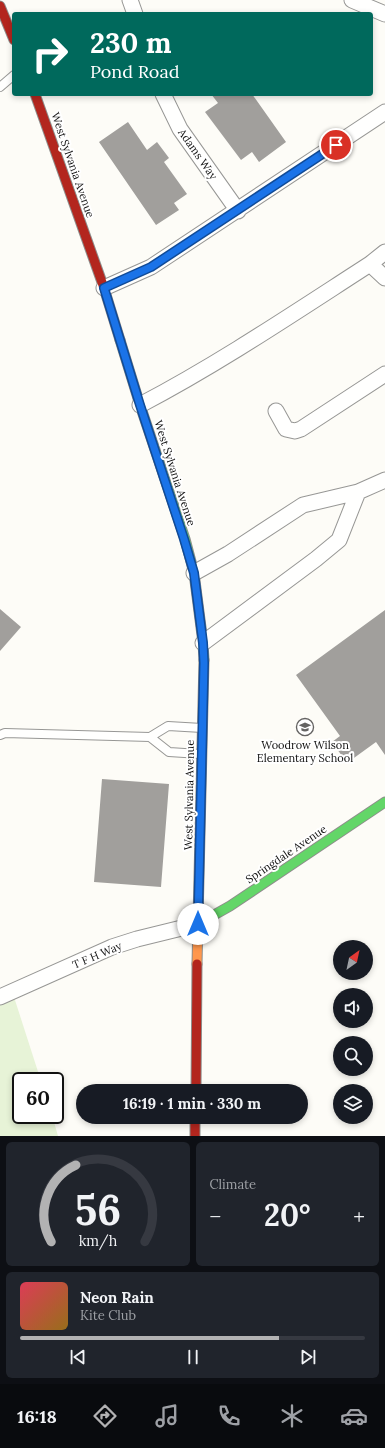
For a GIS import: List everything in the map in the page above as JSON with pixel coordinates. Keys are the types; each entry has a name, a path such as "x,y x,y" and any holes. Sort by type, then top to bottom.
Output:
{"main road":[{"path":"0,6 12,35"},
{"name":"West Sylvania Avenue","path":"36,96 104,288 194,573 203,643 196,1084"},
{"name":"Springdale Avenue","path":"198,924 230,906 385,802"},
{"path":"195,1124 195,1136"}],"street":[{"path":"130,0 134,12"},
{"path":"352,0 385,14"},
{"name":"Adams Way","path":"164,96 180,129 238,211"},
{"path":"104,288 151,267 238,211 385,112"},
{"path":"140,405 233,352 370,264 385,252"},
{"path":"370,264 385,278"},
{"path":"276,411 286,429 295,431 301,429 385,374"},
{"path":"194,573 228,554 303,505 358,492 385,480"},
{"path":"203,643 316,559 339,540 358,492"},
{"name":"T F H Way","path":"0,997 112,947 137,939 198,924"}],"lane":[{"path":"0,87 12,77"},
{"path":"0,735 4,733 150,737 168,726 202,728"},
{"path":"150,737 169,752 202,754"}],"green space":[{"path":"14,997 38,1072 12,1072 12,1124 55,1124 58,1136 0,1136 0,1002"}],"building":[{"path":"213,96 253,96 286,142 259,162 252,152 241,160 205,112 218,103"},
{"path":"128,122 147,150 157,142 169,158 164,162 187,194 174,203 179,210 156,225 99,142"},
{"path":"0,609 21,627 0,651"},
{"path":"385,610 385,755 376,742 347,763 332,742 340,736 296,675"},
{"path":"102,779 169,784 161,887 94,882"}],"traffic: fast":[{"path":"120,340 185,539 194,573 204,660"},
{"path":"198,924 230,906 385,802"}],"traffic: slow":[{"path":"197,964 204,660"}],"traffic: jam":[{"path":"0,6 12,35"},
{"path":"36,96 104,288 120,340"},
{"path":"196,1084 197,964"},
{"path":"195,1124 195,1136"}],"place":[{"name":"Woodrow Wilson Elementary School","path":"305,727"}],"route":[{"path":"198,924 204,663 203,643 194,573 104,288 151,267 336,145"}]}
